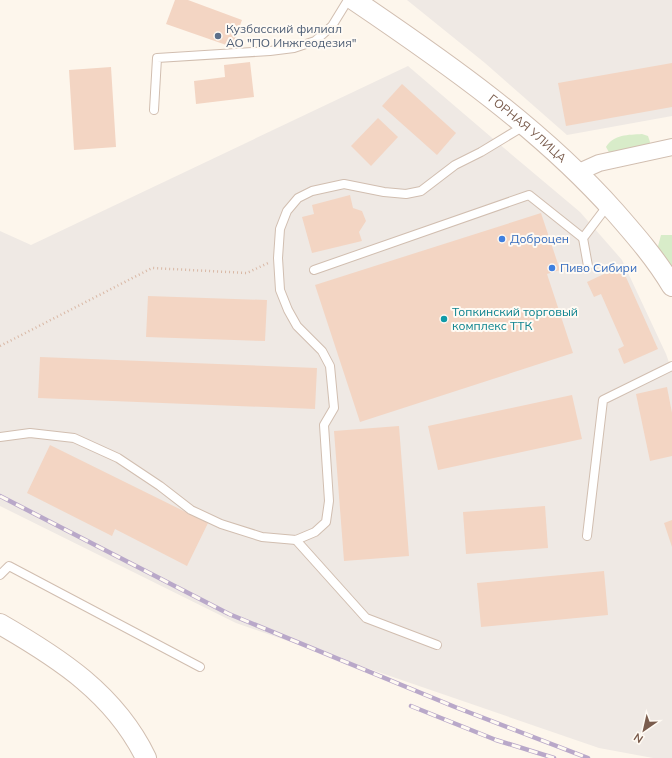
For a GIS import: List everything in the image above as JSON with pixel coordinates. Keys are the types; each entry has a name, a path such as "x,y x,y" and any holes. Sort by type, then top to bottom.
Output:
{"street":[{"name":"ГОРНАЯ УЛИЦА","path":"354,0 430,51 526,125 578,172 608,204 650,252 672,286"},
{"path":"578,172 599,163 672,147"},
{"path":"0,624 57,658 83,678 122,720 138,743 146,758"}],"lane":[{"path":"154,110 157,58 270,51 294,48 316,41 332,26 348,0"},
{"path":"0,437 30,433 74,438 118,458 160,486 191,510 221,524 262,537 296,540 315,532 326,522 329,501 324,425 334,408 330,366 322,351 297,326 288,310 280,290 278,258 280,229 287,211 298,198 312,191 344,184 384,192 406,194 421,192 455,165 481,152 526,125"},
{"path":"314,270 529,196 583,238 588,266"},
{"path":"583,238 608,204"},
{"path":"587,536 603,400 672,366"},
{"path":"296,540 366,618 437,645"},
{"path":"0,574 9,566 200,668"}],"path":[{"path":"0,346 152,268 247,272 278,258"}],"shaded area":[{"path":"407,0 672,0 672,116 567,135 485,63"},
{"path":"408,66 580,212 622,260 666,354 672,371 672,758 653,758 599,748 236,623 0,506 0,231 31,245"}],"green space":[{"path":"642,134 648,136 650,142 649,148 610,154 606,147 617,137"},
{"path":"661,235 672,235 672,272 657,250"}],"building":[{"name":"Кузбасский филиал АО \"ПО Инжгеодезия\"","path":"175,0 188,0 242,20 232,47 166,24"},
{"path":"250,62 254,97 196,104 194,81 225,77 224,65"},
{"path":"672,63 672,107 566,126 558,83"},
{"path":"111,67 116,147 74,150 69,70"},
{"path":"402,84 456,133 437,155 382,106"},
{"path":"378,118 398,137 371,166 351,146"},
{"path":"350,195 353,208 362,211 366,221 359,232 362,241 312,253 302,217 314,214 312,205"},
{"name":"Топкинский торговый комплекс ТТК","path":"541,213 560,270 547,274 573,353 360,422 315,285"},
{"path":"621,266 658,349 624,364 618,349 624,346 601,294 594,297 587,282"},
{"path":"148,296 267,300 265,341 146,337"},
{"path":"40,357 317,368 315,409 38,398"},
{"path":"667,387 672,413 672,456 650,461 636,394"},
{"path":"572,395 582,439 438,470 428,426"},
{"path":"399,426 409,556 344,561 334,431"},
{"path":"50,445 208,523 187,566 115,529 112,536 27,493"},
{"path":"545,506 548,548 466,554 463,512"},
{"path":"672,520 672,547 664,523"},
{"path":"604,571 608,615 481,627 477,583"}],"railway":[{"path":"0,496 229,614 455,707 588,758"},
{"path":"411,706 496,740 554,758"}],"place":[{"name":"Кузбасский филиал АО \"ПО Инжгеодезия\"","path":"218,36"},
{"name":"Доброцен","path":"502,239"},
{"name":"Пиво Сибири","path":"552,268"},
{"name":"Топкинский торговый комплекс ТТК","path":"444,319"}]}
